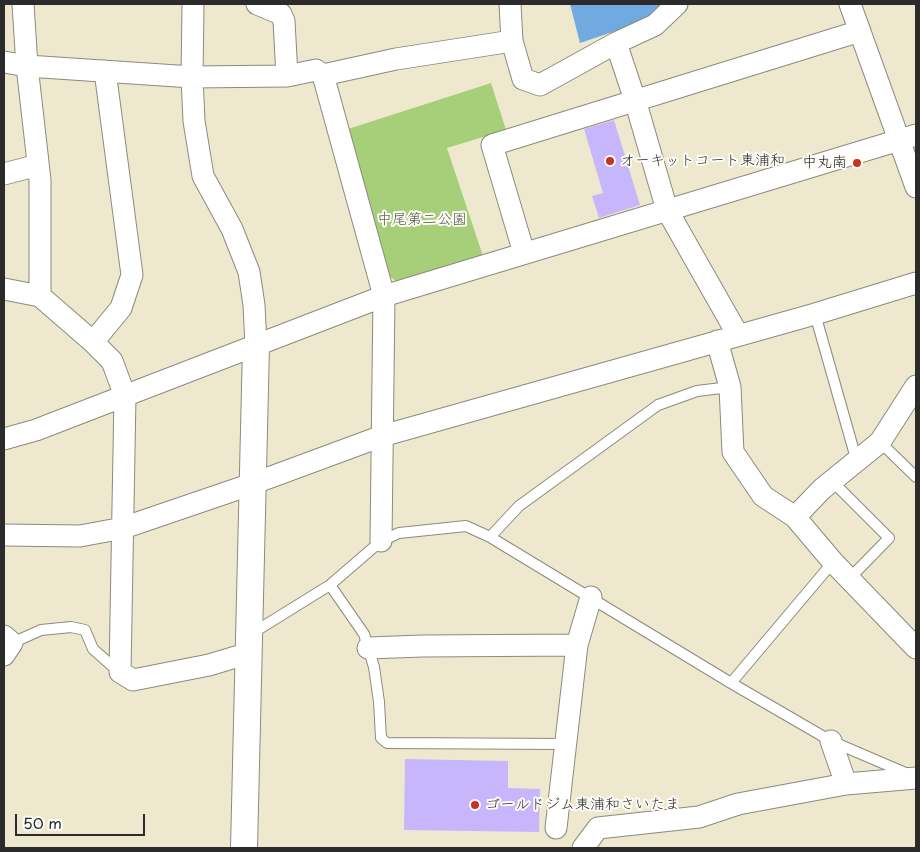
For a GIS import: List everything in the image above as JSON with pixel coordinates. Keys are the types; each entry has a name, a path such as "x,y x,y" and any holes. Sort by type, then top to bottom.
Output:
{"street":[{"path":"23,4 27,66 40,180 40,296"},
{"path":"510,4 512,41 523,79 540,85 616,43 655,25 677,4"},
{"path":"850,4 860,31 908,138 916,187"},
{"path":"262,5 281,14 284,21 287,76"},
{"path":"193,6 192,77 194,121 203,176 232,229 249,272 254,305 256,346 244,848"},
{"path":"524,253 492,145 860,31"},
{"path":"323,75 396,59 512,41"},
{"path":"616,43 635,100 666,210 738,334"},
{"path":"4,62 27,66 192,77 287,76 316,70 323,75 384,296 381,541"},
{"path":"93,342 121,308 132,275 105,71"},
{"path":"4,439 36,430 384,296 908,138"},
{"path":"4,174 38,165"},
{"path":"4,535 80,536 124,528 252,484 382,436 738,334 815,314 916,283"},
{"path":"4,289 40,296 93,342 112,361 125,396 120,672 133,680 209,665 249,644"},
{"path":"717,341 730,387 733,452 763,496 795,517 833,562 916,648"},
{"path":"795,517 832,481 880,442 916,386"},
{"path":"556,828 577,645 592,597"},
{"path":"368,648 577,645"},
{"path":"831,741 846,784"},
{"path":"583,848 598,828 699,817 738,804 846,784 916,778"}],"lane":[{"path":"815,314 856,462"},
{"path":"490,537 519,506 658,405 697,391 730,387"},
{"path":"880,442 916,477"},
{"path":"832,481 889,538 849,579"},
{"path":"249,644 330,585 381,541 399,533 466,526 490,537 592,597 731,683 831,741 916,778"},
{"path":"731,683 833,562"},
{"path":"330,585 364,634 374,668 381,738 387,743 565,744"},
{"path":"7,645 41,630 71,627 85,630 93,649 120,672"}],"green space":[{"name":"中尾第二公園","path":"491,83 506,130 447,148 483,256 396,281 389,276 348,129"}],"water":[{"path":"570,4 667,4 651,19 580,43"}],"building":[{"name":"オーキットコート東浦和","path":"614,120 640,205 599,218 592,196 603,193 584,129"},
{"path":"405,759 508,761 508,788 540,789 539,832 404,830"}],"place":[{"name":"オーキットコート東浦和","path":"610,161"},
{"name":"中丸南","path":"857,163"},
{"name":"ゴールドジム東浦和さいたま","path":"475,805"}]}
